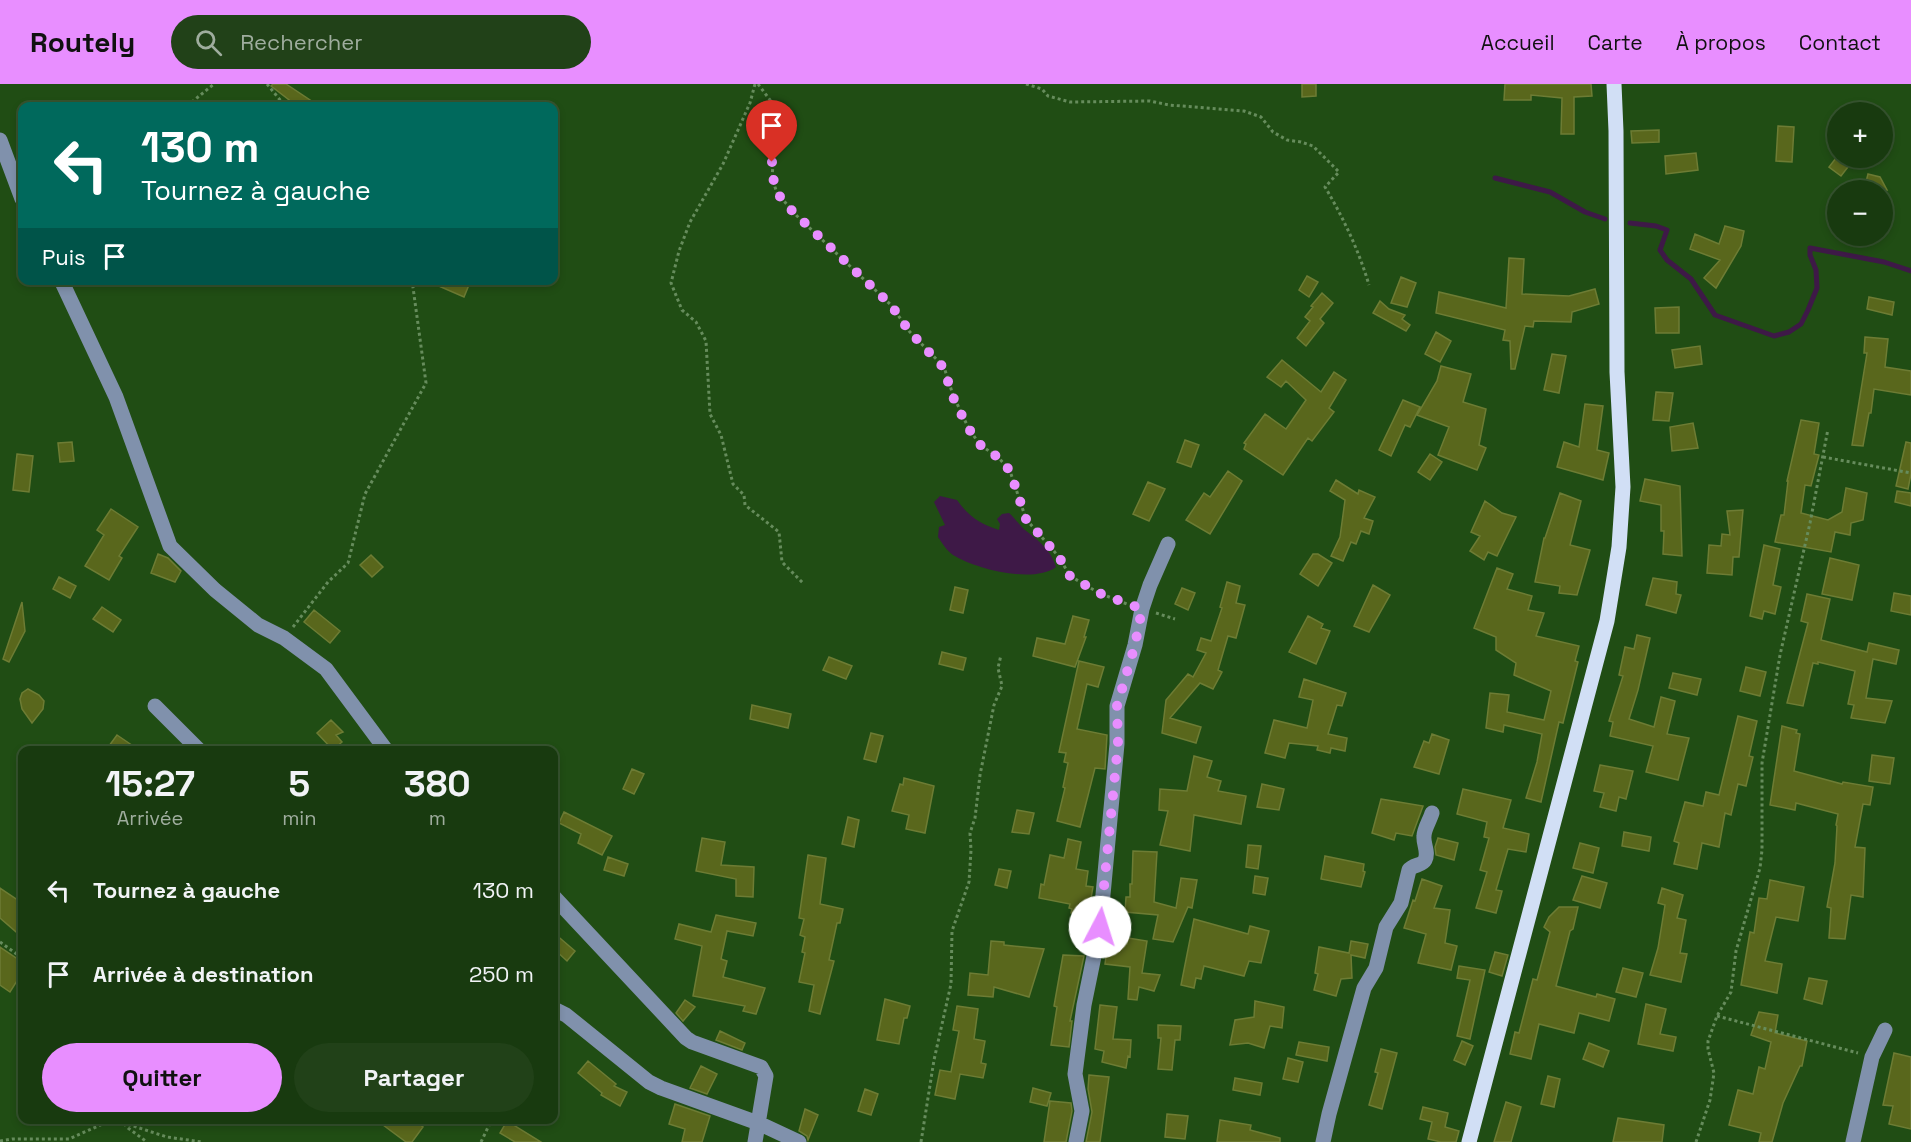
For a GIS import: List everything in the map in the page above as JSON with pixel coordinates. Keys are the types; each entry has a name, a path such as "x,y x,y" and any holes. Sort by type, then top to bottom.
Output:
{"main road":[{"path":"1468,1142 1607,621 1619,547 1623,487 1617,372 1614,84"}],"street":[{"path":"0,140 18,187"},
{"path":"63,285 116,397 170,546 232,604 326,669 383,746"},
{"path":"1076,1142 1082,1112 1075,1074 1084,1005 1100,927 1118,744 1117,706 1135,645 1142,609 1168,544"},
{"path":"155,706 195,746"},
{"path":"1323,1142 1364,988 1376,968 1386,927 1401,903 1409,870 1412,866 1422,864 1425,860 1427,852 1424,835 1432,813"},
{"path":"558,901 686,1038 761,1067 766,1076 755,1142"},
{"path":"558,1011 649,1082 758,1123 799,1142"},
{"path":"1853,1142 1872,1056 1884,1030"}],"path":[{"path":"192,102 214,84"},
{"path":"267,84 282,102"},
{"path":"756,84 723,164 690,222 678,251 671,283 682,310 696,322 706,341 710,414 722,435 733,484 744,495 745,505 779,532 782,562 804,584"},
{"path":"756,84 770,100 776,124 772,178 777,193 785,204 891,305 909,331 944,368 952,395 967,426 979,444 999,458 1010,471 1026,519 1059,557 1070,576 1099,593 1175,619"},
{"path":"1026,84 1042,88 1048,96 1070,102 1150,101 1169,105 1244,111 1261,117 1273,132 1287,140 1313,146 1338,172 1325,187 1341,214 1369,285"},
{"path":"284,638 328,582 348,562 365,494 426,383 413,285"},
{"path":"1696,1142 1710,1100 1714,1073 1708,1041 1717,1016 1731,992 1736,951 1761,868 1762,763 1780,655 1828,429"},
{"path":"1823,457 1911,474"},
{"path":"921,1142 934,1060 951,984 952,931 969,882 970,833 975,818 980,775 994,705 1002,686 998,668 1001,655"},
{"path":"0,942 18,955"},
{"path":"1717,1016 1872,1056"},
{"path":"0,1141 69,1139 103,1124"},
{"path":"125,1124 147,1142"},
{"path":"127,1124 166,1137 202,1142"},
{"path":"481,1142 490,1124"}],"shaded area":[{"path":"940,496 957,500 975,519 999,530 1000,524 997,519 1002,514 1009,513 1044,546 1056,567 1046,572 1033,574 1004,573 953,555 938,537 939,527 945,525 934,502"}],"building":[{"path":"286,84 313,102 292,102 271,86"},
{"path":"1302,84 1316,84 1316,96 1302,97"},
{"path":"1505,84 1591,84 1592,96 1574,97 1574,134 1561,134 1562,98 1531,95 1531,100 1504,100"},
{"path":"1778,126 1794,127 1792,162 1776,161"},
{"path":"1659,130 1659,142 1632,143 1631,131"},
{"path":"1696,153 1698,170 1666,174 1665,156"},
{"path":"1830,168 1847,168 1841,176"},
{"path":"1868,174 1880,177 1882,180 1866,180"},
{"path":"1725,226 1744,231 1741,246 1716,288 1704,278 1720,260 1690,249 1695,234 1719,244"},
{"path":"1509,258 1524,259 1522,294 1569,296 1595,289 1599,304 1572,312 1571,322 1534,321 1533,327 1525,326 1515,369 1511,369 1510,341 1503,340 1505,330 1436,313 1439,292 1506,308"},
{"path":"1307,276 1318,282 1309,297 1299,290"},
{"path":"1401,277 1416,283 1407,307 1391,303"},
{"path":"436,285 469,285 464,297"},
{"path":"1322,293 1333,303 1320,319 1324,323 1306,346 1297,338 1310,321 1305,317 1313,307 1311,306"},
{"path":"1869,297 1894,302 1892,315 1867,309"},
{"path":"1380,301 1389,309 1405,315 1402,319 1410,325 1406,331 1373,313"},
{"path":"1679,307 1679,333 1656,333 1655,308"},
{"path":"1436,332 1451,341 1440,362 1425,354"},
{"path":"1865,337 1888,339 1885,367 1911,371 1911,395 1874,389 1863,446 1852,445 1867,353 1864,353"},
{"path":"1700,346 1702,364 1675,368 1672,350"},
{"path":"1552,354 1566,356 1559,393 1544,390"},
{"path":"1282,360 1321,392 1334,372 1346,380 1329,408 1334,412 1312,441 1308,438 1283,475 1244,449 1246,444 1244,443 1265,414 1286,429 1306,400 1286,381 1281,387 1267,377"},
{"path":"1441,366 1471,374 1463,402 1486,409 1479,445 1486,448 1477,470 1438,455 1449,427 1417,415 1437,381"},
{"path":"1656,392 1673,393 1669,421 1653,420"},
{"path":"1403,400 1420,407 1410,427 1405,425 1391,456 1379,450"},
{"path":"1585,404 1603,406 1597,450 1609,453 1603,480 1557,467 1564,442 1579,447"},
{"path":"1801,420 1819,423 1814,454 1819,455 1811,486 1805,485 1801,513 1828,520 1842,512 1846,488 1867,493 1863,520 1851,523 1850,535 1835,532 1831,552 1775,542 1781,515 1784,515 1787,481"},
{"path":"1693,423 1698,448 1672,451 1670,427"},
{"path":"1185,440 1199,445 1191,467 1177,462"},
{"path":"72,442 74,461 60,462 58,443"},
{"path":"1906,442 1911,443 1911,474 1908,489 1896,486"},
{"path":"17,454 33,456 29,492 13,490"},
{"path":"1430,454 1442,462 1430,480 1418,472"},
{"path":"1228,471 1242,481 1210,534 1186,520 1204,493 1210,497"},
{"path":"1645,479 1680,486 1682,556 1663,554 1664,531 1661,531 1661,505 1640,501"},
{"path":"1336,480 1358,494 1359,490 1375,497 1364,518 1373,521 1369,534 1361,531 1356,544 1351,542 1343,561 1331,556 1340,537 1345,500 1330,491"},
{"path":"1148,482 1165,489 1149,521 1133,514"},
{"path":"1897,491 1911,493 1911,506 1895,502"},
{"path":"1560,493 1581,501 1570,545 1590,550 1577,595 1559,593 1560,586 1535,582 1544,538"},
{"path":"1485,501 1502,513 1516,517 1497,556 1488,552 1484,560 1470,551 1480,536 1471,532"},
{"path":"111,509 138,527 119,556 122,558 109,580 85,566 104,535 97,530"},
{"path":"1743,510 1739,557 1733,557 1732,575 1707,573 1709,545 1721,546 1722,534 1730,535 1727,511"},
{"path":"1764,545 1780,549 1773,585 1781,587 1775,614 1764,611 1762,619 1750,616"},
{"path":"158,554 168,558 181,571 175,582 151,573"},
{"path":"1313,554 1318,554 1332,563 1318,586 1300,574"},
{"path":"371,555 383,567 372,577 360,565"},
{"path":"1830,558 1859,565 1852,600 1822,594"},
{"path":"1497,568 1513,574 1507,589 1532,596 1528,610 1544,613 1536,636 1579,646 1575,661 1578,662 1563,723 1559,722 1541,802 1526,798 1537,762 1542,734 1504,725 1503,732 1486,728 1490,693 1509,695 1507,712 1544,720 1551,691 1514,675 1516,663 1496,650 1496,637 1474,628"},
{"path":"59,577 76,586 70,598 53,589"},
{"path":"1653,578 1677,582 1676,594 1681,595 1676,613 1646,605"},
{"path":"1227,582 1240,586 1236,603 1245,605 1236,638 1228,636 1218,670 1222,672 1213,689 1200,683 1170,718 1201,727 1196,743 1162,733 1166,700 1188,674 1193,677 1206,653 1197,650 1201,638 1211,641 1222,608 1220,607"},
{"path":"1373,585 1390,595 1369,632 1354,626"},
{"path":"955,587 968,590 963,613 950,610"},
{"path":"1182,588 1195,593 1188,610 1175,604"},
{"path":"1894,593 1911,596 1911,615 1891,611"},
{"path":"1807,594 1830,599 1821,640 1867,652 1869,643 1899,650 1896,664 1873,659 1866,698 1892,701 1885,723 1851,718 1854,705 1848,704 1855,671 1818,662 1818,664 1813,663 1803,706 1787,703 1808,623 1801,621"},
{"path":"22,602 25,631 9,662 3,659"},
{"path":"102,607 121,620 113,632 93,619"},
{"path":"314,610 340,631 330,643 304,622"},
{"path":"1073,616 1089,620 1084,637 1086,637 1075,667 1033,656 1037,638 1065,644"},
{"path":"1308,616 1323,624 1321,628 1330,631 1316,664 1289,652"},
{"path":"1637,635 1650,638 1629,719 1654,727 1661,697 1675,701 1667,734 1689,738 1678,780 1646,772 1653,746 1610,736 1613,722 1609,721 1623,676 1619,675 1625,647 1634,649"},
{"path":"942,652 966,658 963,670 939,664"},
{"path":"829,657 852,666 846,679 823,670"},
{"path":"1079,661 1104,667 1098,687 1087,684 1077,729 1107,735 1105,769 1095,768 1080,827 1057,821 1068,763 1064,762 1066,753 1059,752"},
{"path":"1746,667 1766,672 1760,696 1740,691"},
{"path":"1673,673 1701,679 1697,695 1669,688"},
{"path":"1304,679 1346,693 1342,706 1337,705 1328,734 1347,738 1345,751 1331,748 1330,753 1317,750 1318,746 1289,743 1285,758 1265,753 1274,720 1307,728 1313,700 1299,697"},
{"path":"28,689 44,701 43,709 32,723 22,709 20,699 22,693"},
{"path":"752,705 791,714 788,728 750,719"},
{"path":"1738,716 1757,721 1749,756 1753,757 1746,786 1738,784 1731,815 1725,813 1719,847 1702,843 1697,869 1674,864 1679,843 1674,841 1685,802 1703,806 1706,792 1719,795"},
{"path":"331,720 343,732 336,735 342,742 338,746 329,746 317,733"},
{"path":"1782,726 1797,730 1796,733 1800,734 1794,771 1842,784 1843,782 1873,787 1870,805 1863,804 1855,847 1865,848 1863,897 1851,895 1845,939 1829,938 1831,908 1827,907 1835,863 1838,814 1796,803 1795,810 1770,805"},
{"path":"871,733 883,736 876,762 864,759"},
{"path":"1432,734 1449,740 1439,774 1414,767 1424,741 1429,743"},
{"path":"117,735 133,746 109,746"},
{"path":"1872,755 1894,758 1890,784 1869,781"},
{"path":"1194,756 1212,761 1207,777 1221,781 1218,791 1246,796 1241,824 1194,815 1190,851 1160,845 1168,811 1159,810 1160,789 1187,791"},
{"path":"1600,765 1633,771 1626,799 1619,797 1616,811 1600,807 1604,793 1594,791"},
{"path":"632,769 644,774 634,794 623,789"},
{"path":"904,778 934,786 925,833 906,829 909,815 892,811"},
{"path":"1262,784 1284,789 1279,810 1257,807"},
{"path":"1463,789 1511,800 1503,828 1529,834 1526,852 1508,849 1496,890 1502,891 1496,913 1476,908 1487,872 1480,870 1489,838 1484,837 1487,822 1457,814"},
{"path":"1381,799 1423,806 1412,836 1396,833 1394,840 1372,833"},
{"path":"1017,810 1034,813 1029,834 1012,832"},
{"path":"564,812 612,836 602,855 578,843 581,834 559,823"},
{"path":"848,817 859,820 854,847 842,844"},
{"path":"1624,832 1651,837 1649,851 1622,846"},
{"path":"702,838 725,842 721,865 754,867 753,897 736,896 736,879 696,871"},
{"path":"1438,838 1458,843 1454,860 1436,855 1435,847"},
{"path":"1068,839 1081,842 1076,869 1088,871 1086,886 1093,887 1088,916 1071,913 1070,904 1039,898 1050,855 1064,858"},
{"path":"1580,843 1599,848 1593,873 1573,868"},
{"path":"1248,845 1261,846 1258,869 1246,867"},
{"path":"1133,851 1157,852 1154,902 1176,908 1181,878 1197,880 1192,908 1188,907 1173,942 1153,939 1158,915 1125,912 1126,897 1130,897 1130,884 1132,884"},
{"path":"808,855 826,858 820,904 843,909 840,923 837,923 829,960 834,961 820,1014 809,1011 814,985 799,982 805,953 802,952 805,937 800,935 804,919 799,918"},
{"path":"1325,856 1364,864 1363,871 1365,872 1361,887 1321,879"},
{"path":"608,857 628,864 624,876 604,870"},
{"path":"999,869 1011,871 1007,888 995,885"},
{"path":"1255,876 1268,878 1265,895 1253,893"},
{"path":"1582,876 1607,883 1600,908 1573,900"},
{"path":"1422,879 1442,886 1434,908 1450,910 1445,943 1457,946 1451,970 1418,963 1426,934 1404,928"},
{"path":"1770,880 1804,887 1798,921 1776,917 1765,961 1782,964 1777,993 1741,985 1750,932 1754,933 1759,898 1767,899"},
{"path":"0,888 18,900 18,934 0,918"},
{"path":"1662,888 1683,895 1677,918 1686,920 1680,953 1687,954 1681,982 1650,975 1658,948 1665,905 1658,903"},
{"path":"1559,907 1578,907 1556,986 1596,997 1597,994 1615,999 1609,1021 1579,1013 1574,1033 1539,1024 1531,1059 1510,1054 1515,1032 1519,1033 1533,979 1537,980 1550,932 1544,927 1549,917"},
{"path":"716,915 756,923 753,936 727,931 721,959 727,961 723,977 765,988 756,1014 743,1011 745,1006 693,996 702,946 675,939 679,924 711,932"},
{"path":"1194,919 1248,934 1250,926 1269,931 1261,963 1249,961 1244,976 1204,966 1201,979 1196,978 1194,988 1181,985"},
{"path":"558,936 575,951 567,961 558,953"},
{"path":"1128,938 1147,941 1142,973 1160,975 1154,991 1139,987 1137,1000 1128,999 1130,967 1105,964 1108,942 1127,944"},
{"path":"991,941 1004,942 1004,945 1044,949 1029,997 994,987 993,997 968,995 970,973 988,975"},
{"path":"1351,941 1368,944 1365,958 1351,955 1352,978 1341,979 1336,996 1314,990 1318,974 1315,973 1319,947 1349,953"},
{"path":"0,947 18,959 18,979 10,992 0,985"},
{"path":"1495,952 1508,955 1502,976 1489,972"},
{"path":"1063,955 1084,956 1070,1021 1072,1021 1069,1047 1051,1045 1057,1007 1054,1006"},
{"path":"1459,966 1485,970 1470,1039 1457,1036 1470,980 1457,978"},
{"path":"1623,968 1643,973 1636,997 1616,992"},
{"path":"1809,978 1827,981 1822,1004 1804,999"},
{"path":"885,999 910,1006 907,1018 904,1018 899,1044 877,1040"},
{"path":"685,1000 695,1007 683,1021 676,1013"},
{"path":"1255,1001 1284,1007 1282,1028 1270,1026 1264,1048 1248,1043 1230,1045 1235,1020 1254,1017"},
{"path":"1646,1004 1666,1009 1660,1034 1676,1037 1673,1051 1638,1044"},
{"path":"1100,1005 1117,1007 1113,1039 1131,1040 1130,1057 1128,1056 1126,1068 1102,1062 1104,1051 1095,1049"},
{"path":"957,1006 978,1009 974,1039 985,1041 981,1063 986,1064 983,1078 960,1074 955,1099 935,1095 940,1070 951,1072 959,1031 953,1030"},
{"path":"1759,1012 1778,1015 1775,1033 1807,1041 1802,1066 1783,1103 1772,1142 1759,1142 1761,1133 1729,1125 1738,1090 1753,1094 1759,1067 1765,1069 1771,1042 1751,1035"},
{"path":"1158,1025 1181,1026 1180,1040 1175,1040 1172,1070 1158,1069 1161,1038 1158,1038"},
{"path":"720,1031 745,1043 742,1050 716,1040"},
{"path":"1462,1041 1473,1046 1465,1065 1454,1060"},
{"path":"1299,1042 1329,1047 1327,1061 1296,1055"},
{"path":"1589,1043 1609,1051 1603,1067 1583,1059"},
{"path":"1381,1049 1397,1053 1382,1109 1369,1105 1378,1073 1375,1072"},
{"path":"1894,1053 1911,1057 1911,1129 1889,1124 1893,1106 1883,1105"},
{"path":"1288,1058 1303,1062 1298,1082 1283,1079"},
{"path":"588,1061 616,1084 614,1086 627,1092 620,1106 601,1095 602,1093 578,1073"},
{"path":"701,1066 717,1074 707,1094 690,1088"},
{"path":"1089,1075 1109,1077 1100,1142 1086,1142 1092,1112 1088,1089"},
{"path":"1548,1076 1560,1079 1554,1107 1541,1104"},
{"path":"1235,1078 1262,1083 1260,1095 1233,1090"},
{"path":"1033,1088 1051,1093 1047,1106 1030,1102"},
{"path":"865,1089 878,1094 871,1115 858,1111"},
{"path":"1050,1101 1071,1103 1072,1111 1066,1142 1044,1142"},
{"path":"1506,1102 1521,1107 1511,1142 1494,1142"},
{"path":"675,1104 710,1116 702,1142 682,1142 685,1129 669,1124"},
{"path":"1423,1107 1448,1113 1445,1127 1459,1131 1456,1142 1428,1139 1432,1122 1420,1119"},
{"path":"805,1109 818,1115 808,1140 807,1136 799,1131"},
{"path":"1167,1114 1188,1116 1185,1139 1165,1137"},
{"path":"1618,1118 1664,1125 1662,1142 1613,1142"},
{"path":"1220,1120 1251,1125 1250,1130 1280,1138 1280,1142 1217,1142"},
{"path":"382,1124 419,1124 423,1127 412,1142 406,1142"},
{"path":"505,1124 512,1124 541,1142 515,1142 500,1133"}],"waterway":[{"path":"1495,178 1550,192 1585,212 1605,219"},
{"path":"1630,223 1656,226 1667,230 1660,250 1667,260 1691,279 1715,315 1774,336 1789,332 1801,324 1808,310 1817,288 1816,270 1810,255 1810,248 1884,262 1911,271"}],"route":[{"path":"772,162 772,178 777,193 785,204 891,305 909,331 944,368 952,395 967,426 979,444 999,458 1010,471 1026,519 1059,557 1070,576 1099,593 1142,609 1135,645 1117,706 1118,744 1100,927"}]}
